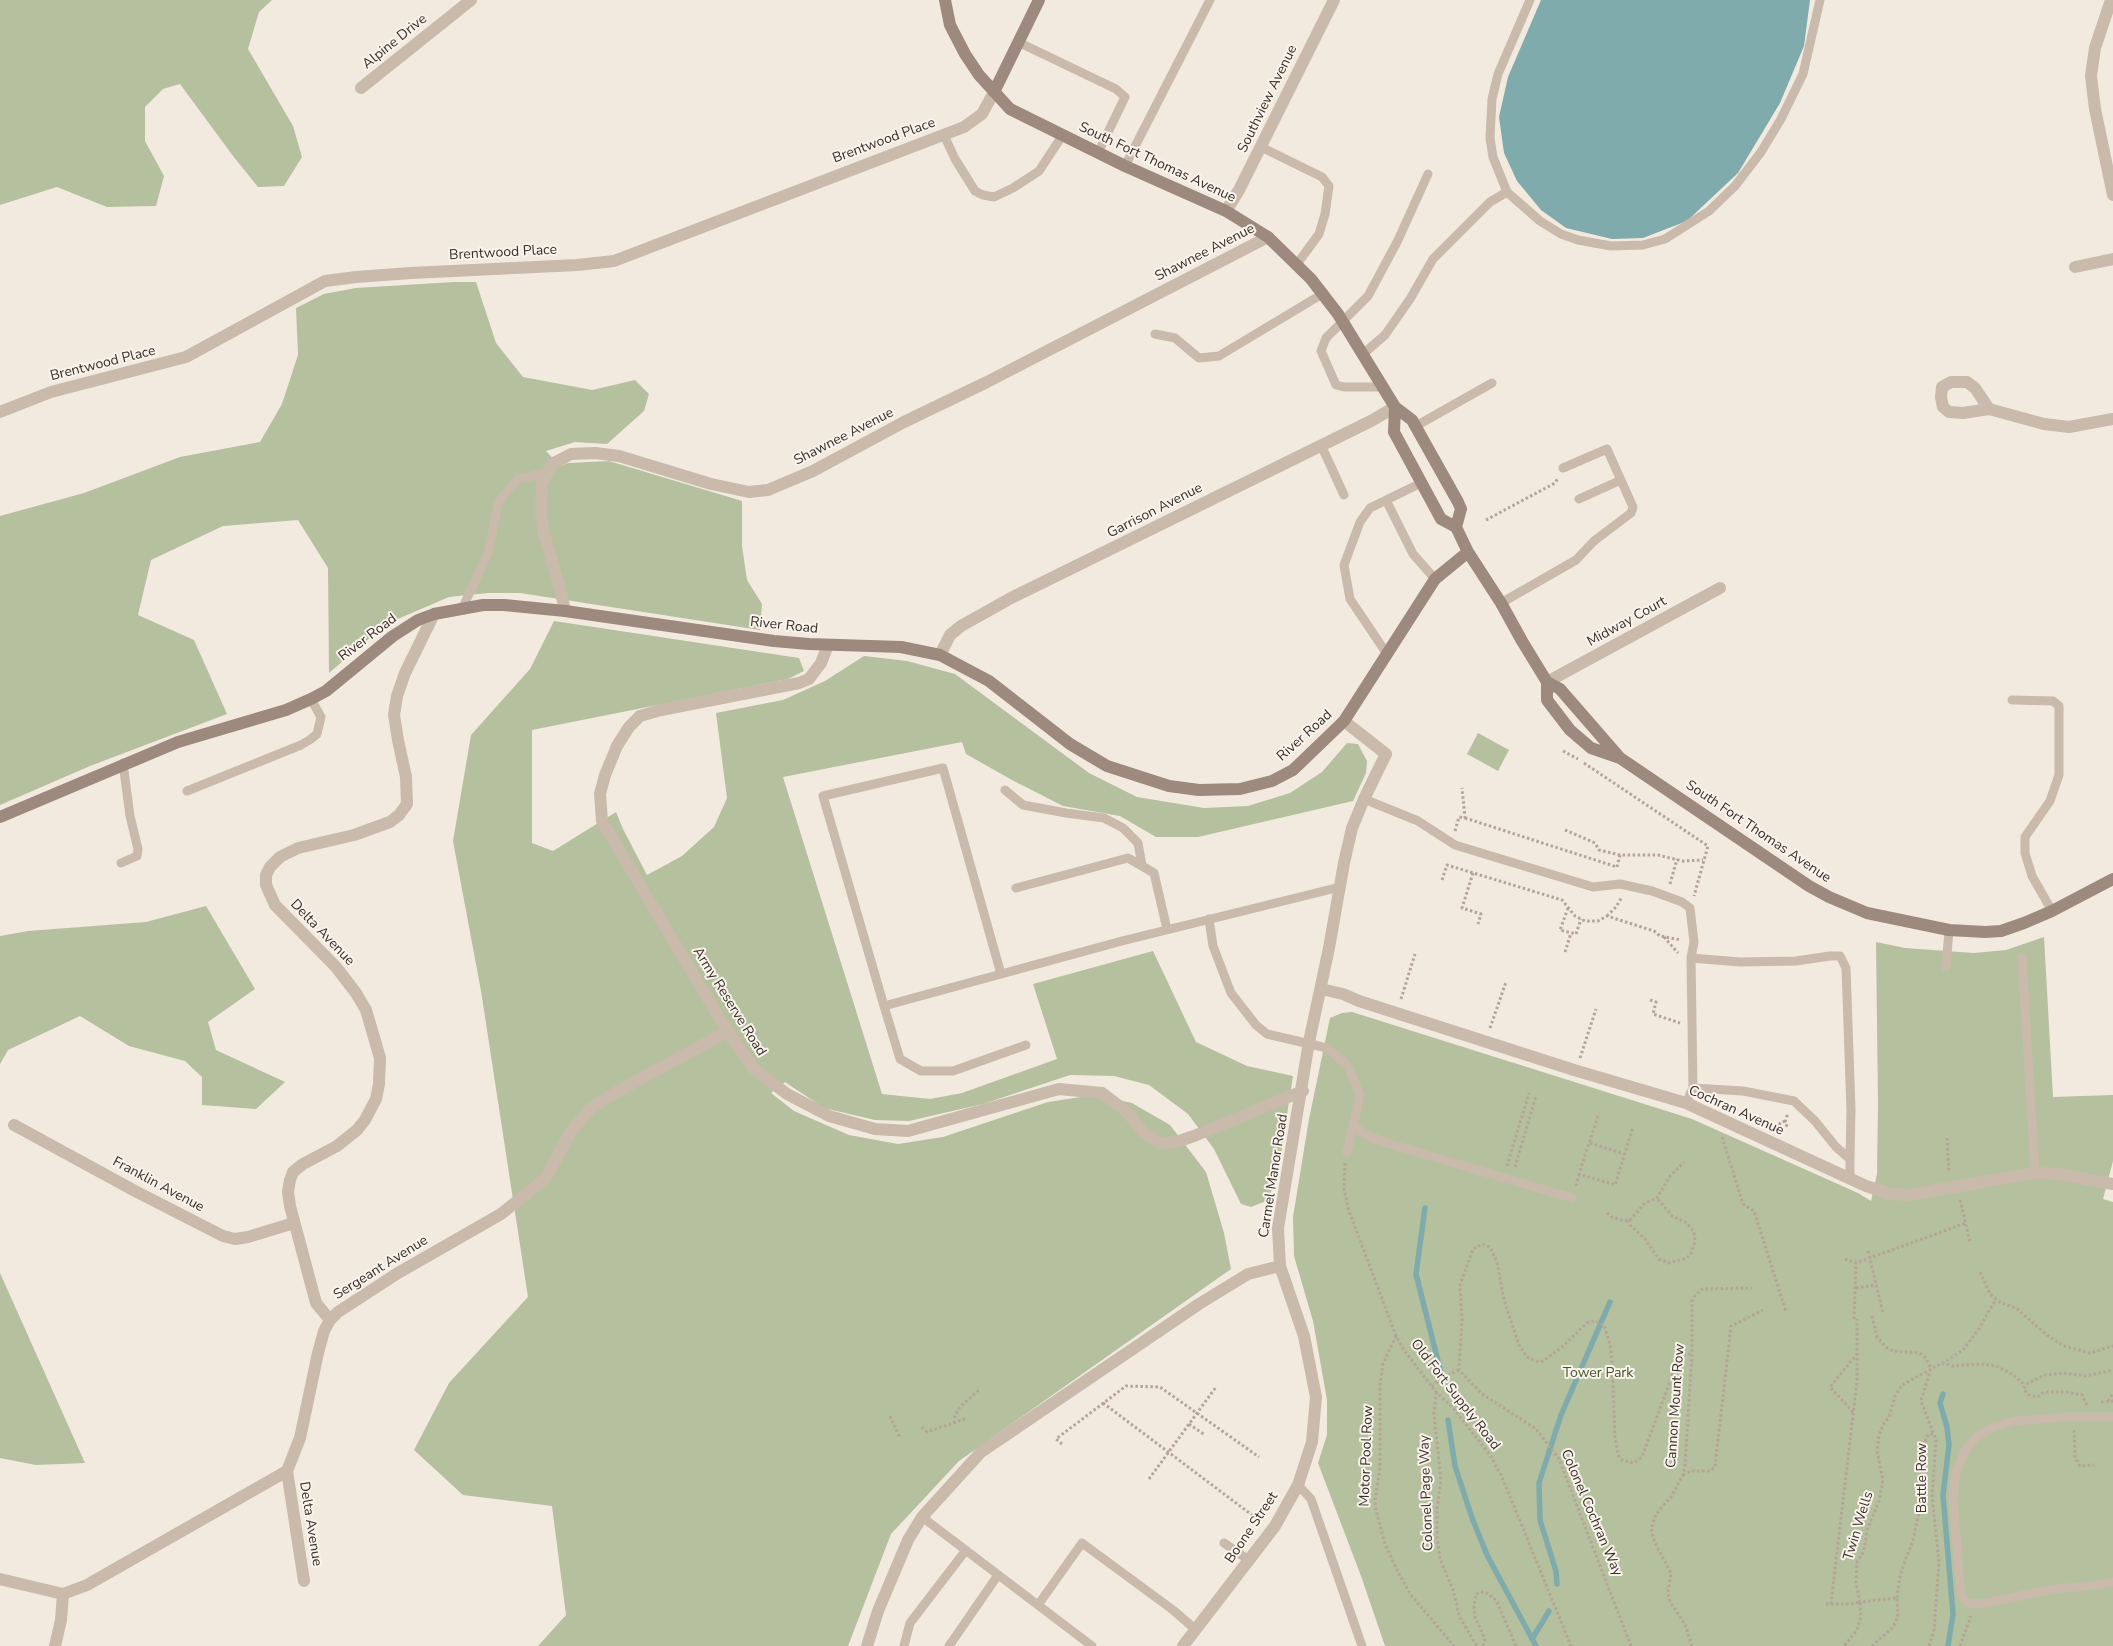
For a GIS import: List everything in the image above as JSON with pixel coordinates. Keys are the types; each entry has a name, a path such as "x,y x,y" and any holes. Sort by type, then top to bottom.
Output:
{"main road":[{"name":"South Fort Thomas Avenue","path":"945,0 950,25 965,54 979,75 1010,109 1125,166 1226,211 1268,237 1296,264 1324,294 1395,407 1412,420 1416,426 1461,509 1456,527"},
{"path":"994,92 1039,0"},
{"name":"South Fort Thomas Avenue","path":"1395,407 1394,432 1421,483 1441,519 1456,527 1468,552 1501,603 1547,682 1560,689 1620,758 1809,886 1829,897 1867,913 1949,930 2001,931 2052,911 2113,878"},
{"name":"River Road","path":"0,817 178,742 286,710 311,699 326,690 392,636 418,620 463,607 504,605 565,611 774,641 901,647 940,655 990,681 1070,744 1107,766 1168,786 1199,790 1240,789 1272,781 1293,770 1344,721 1436,579 1468,552"},
{"name":"South Fort Thomas Avenue","path":"1547,682 1547,700 1570,730 1591,748 1620,758"}],"street":[{"name":"Alpine Drive","path":"362,88 472,0"},
{"name":"Southview Avenue","path":"1226,211 1239,190 1334,0"},
{"path":"2111,0 2095,48 2091,76 2095,109 2113,195"},
{"name":"Brentwood Place","path":"0,412 51,392 171,363 186,357 325,281 404,273 577,265 614,261 964,127 982,114 994,92"},
{"name":"Shawnee Avenue","path":"546,473 552,464 571,454 595,453 619,456 691,479 749,492 768,490 813,471 904,422 988,382 1268,237"},
{"path":"2076,267 2113,259"},
{"name":"Garrison Avenue","path":"940,655 950,635 961,626 1011,598 1371,421 1395,407"},
{"path":"1989,409 2056,426 2069,427 2110,420"},
{"path":"546,473 540,496 541,514 544,534 565,611"},
{"name":"Midway Court","path":"1547,682 1720,588"},
{"name":"Delta Avenue","path":"330,1320 316,1303 294,1223 288,1192 290,1180 293,1172 302,1164 337,1146 357,1130 365,1120 377,1091 380,1058 366,1010 356,993 336,967 275,905 266,885 266,875 270,867 280,857 298,848 354,835 382,825 399,815 407,804 406,777 394,715 397,696 405,673 434,614"},
{"name":"Army Reserve Road","path":"828,645 821,663 809,678 799,683 661,710 640,716 629,726 617,746 604,775 599,801 602,821 728,1031 754,1068 787,1094 830,1116 875,1129 908,1131 1059,1090 1102,1093 1126,1110 1143,1132 1160,1143 1176,1142 1303,1091"},
{"name":"Carmel Manor Road","path":"1280,1266 1278,1228 1310,1042 1352,828 1386,754 1344,721"},
{"name":"Cochran Avenue","path":"1321,989 1343,994 1359,1001 1574,1070 1686,1103 1866,1186 1891,1194 1908,1195 2035,1173 2059,1174 2113,1184"},
{"name":"Sergeant Avenue","path":"287,1471 300,1438 318,1353 330,1320 352,1302 398,1273 500,1214 546,1178 571,1131 590,1109 615,1092 728,1031"},
{"name":"Franklin Avenue","path":"14,1125 222,1236 235,1239 248,1237 294,1223"},
{"path":"867,1646 878,1611 908,1540 922,1517 981,1452 1199,1304 1248,1274 1280,1266"},
{"name":"Boone Street","path":"1183,1646 1272,1530 1298,1485 1312,1442 1316,1397 1304,1336 1280,1266"},
{"path":"0,1579 63,1594 87,1585 287,1471"},
{"name":"Delta Avenue","path":"287,1471 304,1581"},
{"path":"55,1646 61,1620 63,1594"}],"lane":[{"path":"1125,166 1210,0"},
{"path":"1530,0 1498,74 1492,99 1490,138 1493,157 1507,192 1540,221 1561,234 1578,240 1611,246 1643,245 1665,239 1709,212 1735,186 1761,152 1781,119 1803,74 1820,0"},
{"path":"1018,42 1116,88 1125,98 1098,153"},
{"path":"944,135 955,159 975,191 994,197 1013,188 1039,171 1062,136"},
{"path":"1260,147 1322,177 1329,186 1325,214 1319,234 1296,264"},
{"path":"1382,387 1344,387 1336,385 1320,351 1326,338 1368,296 1398,240 1428,174"},
{"path":"1362,355 1385,335 1410,299 1433,260 1490,202 1507,192"},
{"path":"1155,334 1174,338 1199,358 1219,356 1324,294"},
{"path":"1416,426 1492,383"},
{"path":"1321,445 1344,495"},
{"path":"1501,603 1576,560 1594,541 1632,513 1633,506 1607,449 1563,468"},
{"path":"463,607 488,553 498,501 518,479 546,473"},
{"path":"1579,499 1621,480"},
{"path":"1387,654 1350,600 1344,566 1360,522 1370,508 1421,483"},
{"path":"1386,500 1413,554 1436,579"},
{"path":"188,791 301,745 311,739 317,734 320,717 311,699"},
{"path":"2012,700 2053,702 2059,706 2059,774 2050,800 2025,837 2025,853 2032,876 2052,911"},
{"path":"122,864 137,856 138,849 130,816 123,764"},
{"path":"1001,974 943,768 823,796 900,1058 921,1071 953,1071 1026,1044"},
{"path":"1005,790 1023,805 1104,818 1123,828 1138,843 1142,865"},
{"path":"1364,799 1418,821 1455,846 1593,887 1620,884 1652,891 1682,902 1690,908 1694,942 1691,958 1693,1088 1686,1103"},
{"path":"1016,888 1128,858 1154,873 1167,930"},
{"path":"884,1006 1167,930 1340,888"},
{"path":"1210,919 1213,946 1231,994 1256,1025 1267,1034 1310,1042 1327,1048 1348,1066 1360,1095 1347,1152"},
{"path":"1946,967 1949,930"},
{"path":"1691,958 1740,962 1796,961 1840,956 1846,968 1851,1110 1850,1178"},
{"path":"2022,957 2035,1173"},
{"path":"1693,1088 1743,1091 1794,1102 1805,1111 1836,1147 1850,1159"},
{"path":"1353,1126 1366,1135 1387,1143 1572,1198"},
{"path":"2113,1417 2074,1417 2015,1421 1993,1427 1976,1437 1964,1451 1956,1476 1953,1499 1961,1595 1968,1603 1982,1604 2048,1590 2113,1582"},
{"path":"1298,1485 1312,1499 1362,1646"},
{"path":"922,1517 1092,1646"},
{"path":"1224,1543 1250,1561"},
{"path":"1038,1606 1082,1544 1174,1610 1196,1630"},
{"path":"904,1646 910,1623 966,1550"},
{"path":"949,1646 998,1575"}],"path":[{"path":"1486,520 1555,483 1563,468"},
{"path":"1564,751 1708,846 1690,908"},
{"path":"1462,788 1465,818"},
{"path":"1451,843 1459,817 1616,868 1620,855"},
{"path":"1565,830 1595,843 1599,850 1620,855 1658,855 1677,859 1703,860"},
{"path":"1666,896 1677,859"},
{"path":"1442,880 1447,865 1562,900 1568,908 1585,921 1598,921 1607,916 1616,908 1622,893"},
{"path":"1473,873 1462,908 1481,914 1478,924"},
{"path":"1568,908 1560,930 1576,934 1581,919"},
{"path":"1607,916 1654,931 1660,936 1694,942"},
{"path":"1565,952 1571,933"},
{"path":"1400,1002 1415,954"},
{"path":"1490,1031 1506,982"},
{"path":"1650,1000 1656,1002 1654,1014 1692,1027"},
{"path":"1580,1059 1596,1009"},
{"path":"750,1039 757,1033"},
{"path":"1507,1179 1529,1093"},
{"path":"1507,1179 1536,1096"},
{"path":"1598,1116 1579,1174 1615,1185 1633,1127"},
{"path":"1716,1117 1743,1204 1754,1211 1786,1312"},
{"path":"1947,1138 1949,1177"},
{"path":"1590,1143 1625,1154"},
{"name":"Old Fort Supply Road","path":"1347,1152 1344,1170 1344,1189 1349,1211 1396,1336 1404,1350 1432,1387 1469,1428 1490,1455 1502,1477 1571,1646"},
{"path":"1628,1220 1645,1203 1657,1198 1670,1176 1684,1162"},
{"path":"1959,1197 1970,1242"},
{"path":"1628,1220 1630,1225 1645,1239 1659,1258 1669,1263 1687,1258 1692,1252 1695,1241 1694,1232 1687,1223 1672,1216 1657,1198"},
{"path":"1607,1213 1612,1217 1628,1220"},
{"path":"1845,1259 1856,1263 1966,1223"},
{"path":"1432,1387 1440,1379 1459,1370 1462,1320 1460,1285 1473,1248 1482,1244 1490,1246 1494,1254 1504,1300 1514,1332 1519,1345 1527,1357 1539,1362 1544,1361 1591,1321 1601,1322 1607,1329 1612,1361 1615,1438 1618,1455 1622,1460 1633,1463 1642,1457 1676,1365 1683,1354 1687,1353 1692,1356"},
{"path":"1868,1252 1883,1313"},
{"path":"1831,1604 1858,1353 1856,1263"},
{"path":"1980,1272 1986,1289 1996,1299 2017,1310 2047,1335 2064,1346 2090,1353 2113,1346"},
{"path":"1856,1288 1876,1285"},
{"name":"Cannon Mount Row","path":"1692,1646 1685,1624 1670,1602 1668,1593 1671,1573 1655,1543 1651,1529 1656,1514 1671,1497 1683,1475 1688,1436 1692,1308 1695,1296 1702,1289 1752,1288"},
{"name":"Twin Wells","path":"1844,1646 1857,1630 1860,1617 1860,1602 1856,1583 1858,1562 1864,1551 1867,1530 1879,1501 1883,1480 1877,1451 1879,1435 1883,1425 1890,1417 1895,1396 1902,1385 1962,1350 1978,1330 1996,1299"},
{"path":"1683,1475 1691,1471 1710,1471 1715,1467 1731,1326 1763,1310"},
{"path":"1872,1316 1877,1338 1888,1348 1893,1352 1919,1353 1925,1357 1931,1368"},
{"name":"Motor Pool Row","path":"1396,1336 1383,1364 1380,1385 1380,1467 1375,1500 1376,1510 1385,1544 1398,1572 1412,1595 1454,1646"},
{"path":"1853,1412 1830,1387 1858,1353"},
{"path":"1941,1363 1952,1366 1982,1364 1996,1366 2012,1374 2025,1385"},
{"name":"Battle Row","path":"1929,1646 1934,1630 1939,1562 1932,1496 1936,1440 1920,1401 1931,1368"},
{"name":"Colonel Cochran Way","path":"1459,1370 1482,1394 1536,1429 1559,1459 1631,1646"},
{"path":"2025,1385 2044,1375 2064,1373 2086,1376 2113,1370"},
{"path":"2025,1385 2024,1390 2029,1395 2036,1397 2044,1392 2065,1392 2082,1395 2087,1405"},
{"path":"1062,1444 1056,1439 1126,1386 1160,1387 1259,1457"},
{"path":"1149,1479 1216,1387"},
{"path":"954,1423 955,1415 960,1407 980,1389"},
{"name":"Colonel Page Way","path":"1436,1392 1434,1414 1441,1480 1437,1508 1436,1537 1440,1559 1453,1590 1460,1618 1477,1646"},
{"path":"2108,1401 2113,1393"},
{"path":"1103,1403 1272,1530"},
{"path":"890,1416 900,1438"},
{"path":"2074,1417 2075,1457 2080,1466 2094,1465"},
{"path":"922,1426 928,1432 965,1419"},
{"path":"1190,1424 1205,1435"},
{"path":"1872,1646 1896,1622 1900,1575 1913,1540 1919,1512 1921,1472 1926,1437 1933,1434"},
{"path":"1838,1473 1845,1473"},
{"path":"1483,1646 1485,1639 1475,1617 1474,1607 1476,1594 1480,1592 1485,1592 1496,1600 1516,1646"},
{"path":"1826,1604 1851,1604 1898,1598"},
{"path":"1960,1646 1975,1603"}],"green space":[{"path":"0,0 272,0 259,12 248,49 293,126 302,157 284,186 258,187 180,84 163,89 145,107 145,141 164,176 156,206 107,207 57,187 0,205"},
{"path":"476,282 496,343 523,377 592,390 635,380 649,394 644,411 607,444 575,442 546,451 560,466 568,463 609,461 742,501 742,546 747,580 762,604 760,630 520,593 488,593 449,597 386,624 329,673 328,568 298,520 223,526 151,560 138,615 194,640 227,714 90,766 0,805 0,516 84,493 180,457 260,442 282,404 298,355 296,308 324,294 356,288"},
{"path":"554,621 799,658 804,671 788,679 532,730 532,843 553,851 616,812 647,875 682,856 714,827 727,798 716,713 783,700 825,681 864,656 907,661 955,674 1089,773 1137,797 1204,808 1248,806 1290,793 1322,772 1347,743 1358,744 1367,761 1366,773 1353,801 1198,837 1156,837 1120,816 1063,806 966,754 962,742 783,777 882,1094 930,1099 962,1093 1057,1059 1033,984 1153,951 1196,1042 1247,1066 1293,1076 1277,1180 1266,1201 1251,1207 1241,1204 1214,1149 1188,1114 1149,1085 1114,1076 1070,1075 983,1104 909,1121 875,1120 824,1108 785,1082 771,1093 794,1111 849,1135 898,1144 943,1137 1048,1102 1094,1095 1132,1103 1170,1125 1206,1172 1224,1233 1231,1269 959,1461 891,1534 848,1646 538,1646 566,1615 552,1506 463,1495 414,1450 449,1383 528,1297 481,991 453,841 471,735 530,669"},
{"path":"1478,733 1509,750 1498,771 1467,754"},
{"path":"206,906 255,989 208,1022 216,1050 285,1082 256,1109 202,1105 202,1077 185,1061 129,1046 80,1016 8,1050 0,1064 0,936 28,931 146,922"},
{"name":"Tower Park","path":"2044,937 2053,1097 2113,1095 2113,1161 2103,1199 2113,1202 2113,1646 1385,1646 1361,1576 1318,1463 1327,1435 1327,1400 1313,1321 1294,1256 1293,1217 1309,1119 1330,1018 1342,1013 1352,1012 1692,1119 1858,1193 1871,1201 1877,1174 1876,942 1905,948 1974,953 2006,950"},
{"path":"0,1273 85,1463 36,1465 0,1458"}],"water":[{"path":"1541,0 1810,0 1804,46 1780,103 1738,173 1687,221 1643,238 1612,239 1566,228 1541,210 1517,181 1504,153 1499,117 1508,77"}],"waterway":[{"path":"1425,1208 1416,1274 1441,1373"},
{"path":"1557,1584 1556,1571 1540,1520 1539,1483 1561,1415 1610,1302"},
{"path":"1943,1394 1940,1403 1947,1427 1949,1445 1943,1495 1953,1614 1948,1646"},
{"path":"1448,1420 1455,1466 1472,1518 1487,1555 1536,1646"},
{"path":"1532,1639 1549,1611"}]}
